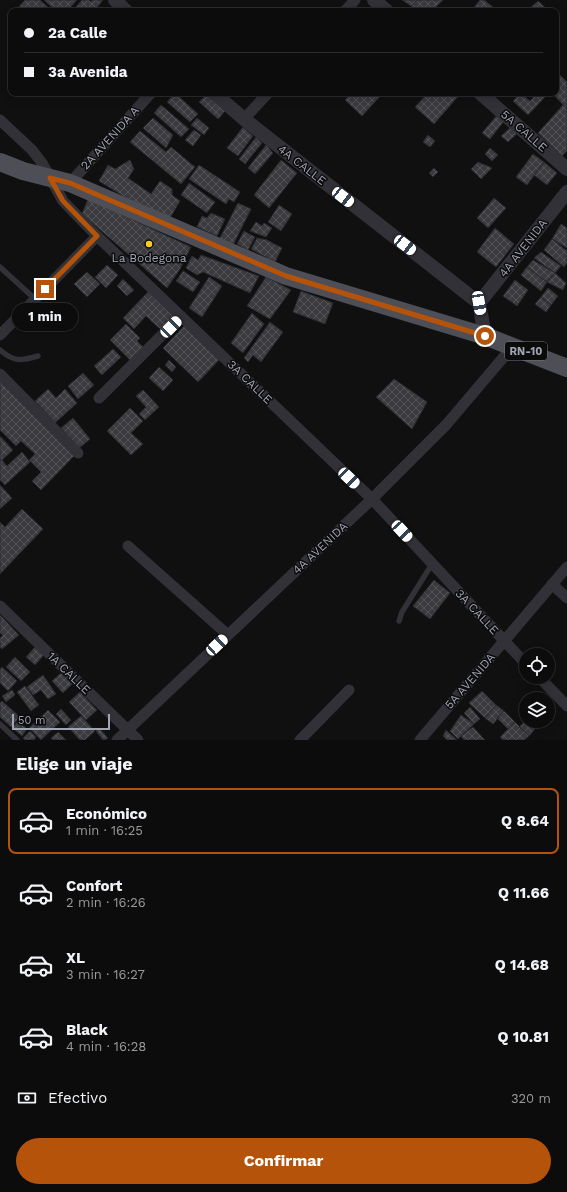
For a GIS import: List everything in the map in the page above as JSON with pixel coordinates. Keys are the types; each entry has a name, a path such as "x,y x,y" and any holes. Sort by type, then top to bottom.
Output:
{"main road":[{"path":"0,162 70,183 286,276 485,336"},
{"name":"RN-10","path":"485,336 567,368"}],"street":[{"path":"348,8 355,0"},
{"path":"374,0 383,8"},
{"name":"2A AVENIDA A","path":"70,183 148,96"},
{"name":"4A CALLE","path":"217,96 244,119 479,303"},
{"path":"244,119 265,96"},
{"name":"5A CALLE","path":"483,96 567,169"},
{"name":"3A CALLE","path":"0,120 32,150 42,163 63,201 97,236 372,499 519,657"},
{"name":"4A AVENIDA","path":"479,303 567,192"},
{"path":"0,335 97,236"},
{"path":"479,303 485,336"},
{"path":"99,398 181,316"},
{"name":"4A AVENIDA","path":"117,740 372,499 446,425 513,346"},
{"path":"0,374 78,453"},
{"path":"128,546 228,635"},
{"name":"5A AVENIDA","path":"420,740 567,567"},
{"path":"552,584 567,598"},
{"name":"1A CALLE","path":"0,606 138,740"},
{"path":"546,684 567,706"},
{"path":"300,740 349,690"}],"lane":[{"path":"0,267 35,299"},
{"path":"0,350 11,359 28,359 38,356"},
{"path":"399,621 402,612 432,564"},
{"path":"0,724 17,740"}],"building":[{"path":"25,0 40,0 49,8 18,8"},
{"path":"44,0 77,0 70,8 53,8"},
{"path":"82,0 89,0 91,2 92,0 103,0 96,8 75,8"},
{"path":"402,0 417,0 411,6"},
{"path":"417,0 443,0 435,8 413,8 411,6"},
{"path":"480,0 484,0 494,8 473,8"},
{"path":"538,1 546,8 530,8"},
{"path":"559,74 567,82 567,109 555,96 559,96"},
{"path":"172,96 178,96 198,114 190,122 167,102"},
{"path":"205,96 209,96 225,111 218,119 199,102"},
{"path":"348,96 380,96 362,116 345,100"},
{"path":"425,96 458,96 434,124 415,107"},
{"path":"517,96 524,96 530,101 534,96 546,96 528,115 513,101"},
{"path":"161,105 189,129 181,137 154,113"},
{"path":"563,105 567,109 567,151 562,156 538,133"},
{"path":"497,115 504,121 490,139 482,133"},
{"path":"153,118 173,135 166,148 143,128"},
{"path":"197,118 209,128 204,135 191,125"},
{"path":"512,126 520,131 508,142 501,136"},
{"path":"243,127 253,136 238,156 227,148"},
{"path":"194,130 201,135 193,146 185,140"},
{"path":"140,131 166,152 171,147 195,167 181,184 130,142"},
{"path":"428,135 435,141 430,147 423,142"},
{"path":"256,137 262,143 245,164 239,159"},
{"path":"266,145 273,153 255,174 248,168"},
{"path":"490,148 498,155 492,161 485,154"},
{"path":"533,154 544,162 527,185 516,177"},
{"path":"130,160 134,169 128,178 151,194 160,181 172,189 172,195 180,201 167,223 99,181 108,165 115,169"},
{"path":"281,160 297,173 269,208 254,195"},
{"path":"478,162 492,168 481,179 471,169"},
{"path":"544,162 557,173 547,185 534,175"},
{"path":"199,165 240,192 234,202 229,199 226,204 189,179"},
{"path":"434,168 438,172 433,177 429,173"},
{"path":"189,183 215,202 207,213 181,195"},
{"path":"494,198 506,208 488,228 477,218"},
{"name":"La Bodegona","path":"88,199 191,247 180,269 167,288 82,214"},
{"path":"238,203 251,209 233,245 220,238"},
{"path":"279,205 292,214 281,231 268,222"},
{"path":"211,213 225,219 217,236 197,227 202,216 207,218"},
{"path":"256,222 262,226 264,223 272,228 266,237 250,231"},
{"path":"561,224 567,228 567,248 552,239"},
{"path":"495,228 514,244 496,267 477,252"},
{"path":"244,231 255,237 248,250 237,244"},
{"path":"257,238 267,240 282,248 275,262 251,249"},
{"path":"552,239 567,251 567,263 564,267 544,250"},
{"path":"541,252 561,266 555,273 534,258"},
{"path":"201,255 259,276 250,293 203,272 197,275 186,268 192,256 198,260"},
{"path":"533,260 555,273 547,282 527,267"},
{"path":"107,265 118,275 106,288 95,277"},
{"path":"527,267 547,282 541,291 521,275"},
{"path":"183,271 200,282 193,292 176,281"},
{"path":"87,272 100,284 87,297 74,284"},
{"path":"555,273 566,283 563,290 547,282"},
{"path":"209,277 222,286 202,317 189,308"},
{"path":"266,277 291,290 270,319 247,306"},
{"path":"123,279 134,290 127,296 117,286"},
{"path":"515,280 528,290 517,306 503,296"},
{"path":"548,288 558,296 551,305 541,297"},
{"path":"149,291 175,316 161,330 146,316 134,329 123,318"},
{"path":"301,291 333,303 325,324 293,312"},
{"path":"541,297 551,305 546,312 535,304"},
{"path":"252,313 264,324 243,353 231,343"},
{"path":"270,322 283,332 261,362 253,355 248,362 244,358"},
{"path":"126,324 140,338 137,341 143,347 130,360 110,340"},
{"path":"185,325 220,359 198,382 163,348"},
{"path":"113,349 121,357 102,375 94,366"},
{"path":"169,360 176,367 172,372 165,365"},
{"path":"159,367 173,380 163,391 149,378"},
{"path":"83,373 94,385 78,399 68,386"},
{"path":"394,379 427,402 412,429 376,397"},
{"path":"0,381 76,454 41,490 32,481 41,472 29,460 35,454 21,441 16,446 0,430"},
{"path":"48,389 56,398 65,389 77,403 55,423 35,401"},
{"path":"143,390 159,407 145,420 139,414 146,407 136,396"},
{"path":"130,408 143,421 131,433 143,444 131,455 107,431"},
{"path":"73,418 90,439 78,449 61,428"},
{"path":"0,436 13,450 2,460 7,466 22,452 30,462 5,485 0,480"},
{"path":"0,485 12,498 0,509"},
{"path":"22,509 43,529 0,574 0,522 5,527"},
{"path":"434,580 450,593 430,619 413,606"},
{"path":"0,615 19,635 2,649 0,647 0,638 3,635 0,633"},
{"path":"35,647 44,655 35,665 26,657"},
{"path":"15,657 30,672 21,681 6,667"},
{"path":"2,667 17,681 8,691 0,683 0,669"},
{"path":"61,673 72,684 63,693 52,681"},
{"path":"43,675 56,694 48,699 41,690 33,695 27,687"},
{"path":"25,686 39,705 31,711 17,692"},
{"path":"12,690 15,695 6,702 2,696"},
{"path":"482,691 496,705 485,718 469,703"},
{"path":"80,692 97,710 86,720 69,702"},
{"path":"2,701 20,717 11,727 0,717 0,703"},
{"path":"496,705 504,711 493,724 485,718"},
{"path":"470,707 480,719 474,724 464,713"},
{"path":"61,709 71,720 66,725 56,714"},
{"path":"48,710 60,722 41,740 29,728"},
{"path":"504,711 515,722 508,729 497,718"},
{"path":"461,715 474,724 458,739 450,731"},
{"path":"81,716 95,731 85,740 80,740 68,727"},
{"path":"18,721 27,729 22,736 12,728"},
{"path":"515,722 519,728 521,728 529,736 524,740 503,740 500,737"},
{"path":"473,727 485,740 464,740 461,736"},
{"path":"99,728 108,738 103,740 96,731"},
{"path":"520,728 536,728 529,736"},
{"path":"446,730 457,740 447,740 443,736"},
{"path":"30,731 36,737 34,740 25,740 23,738"},
{"path":"58,732 66,740 53,740 51,738"}],"place":[{"name":"La Bodegona","path":"149,244"}],"route":[{"path":"45,289 97,236 63,201 50,178 70,183 286,276 485,336"}]}
